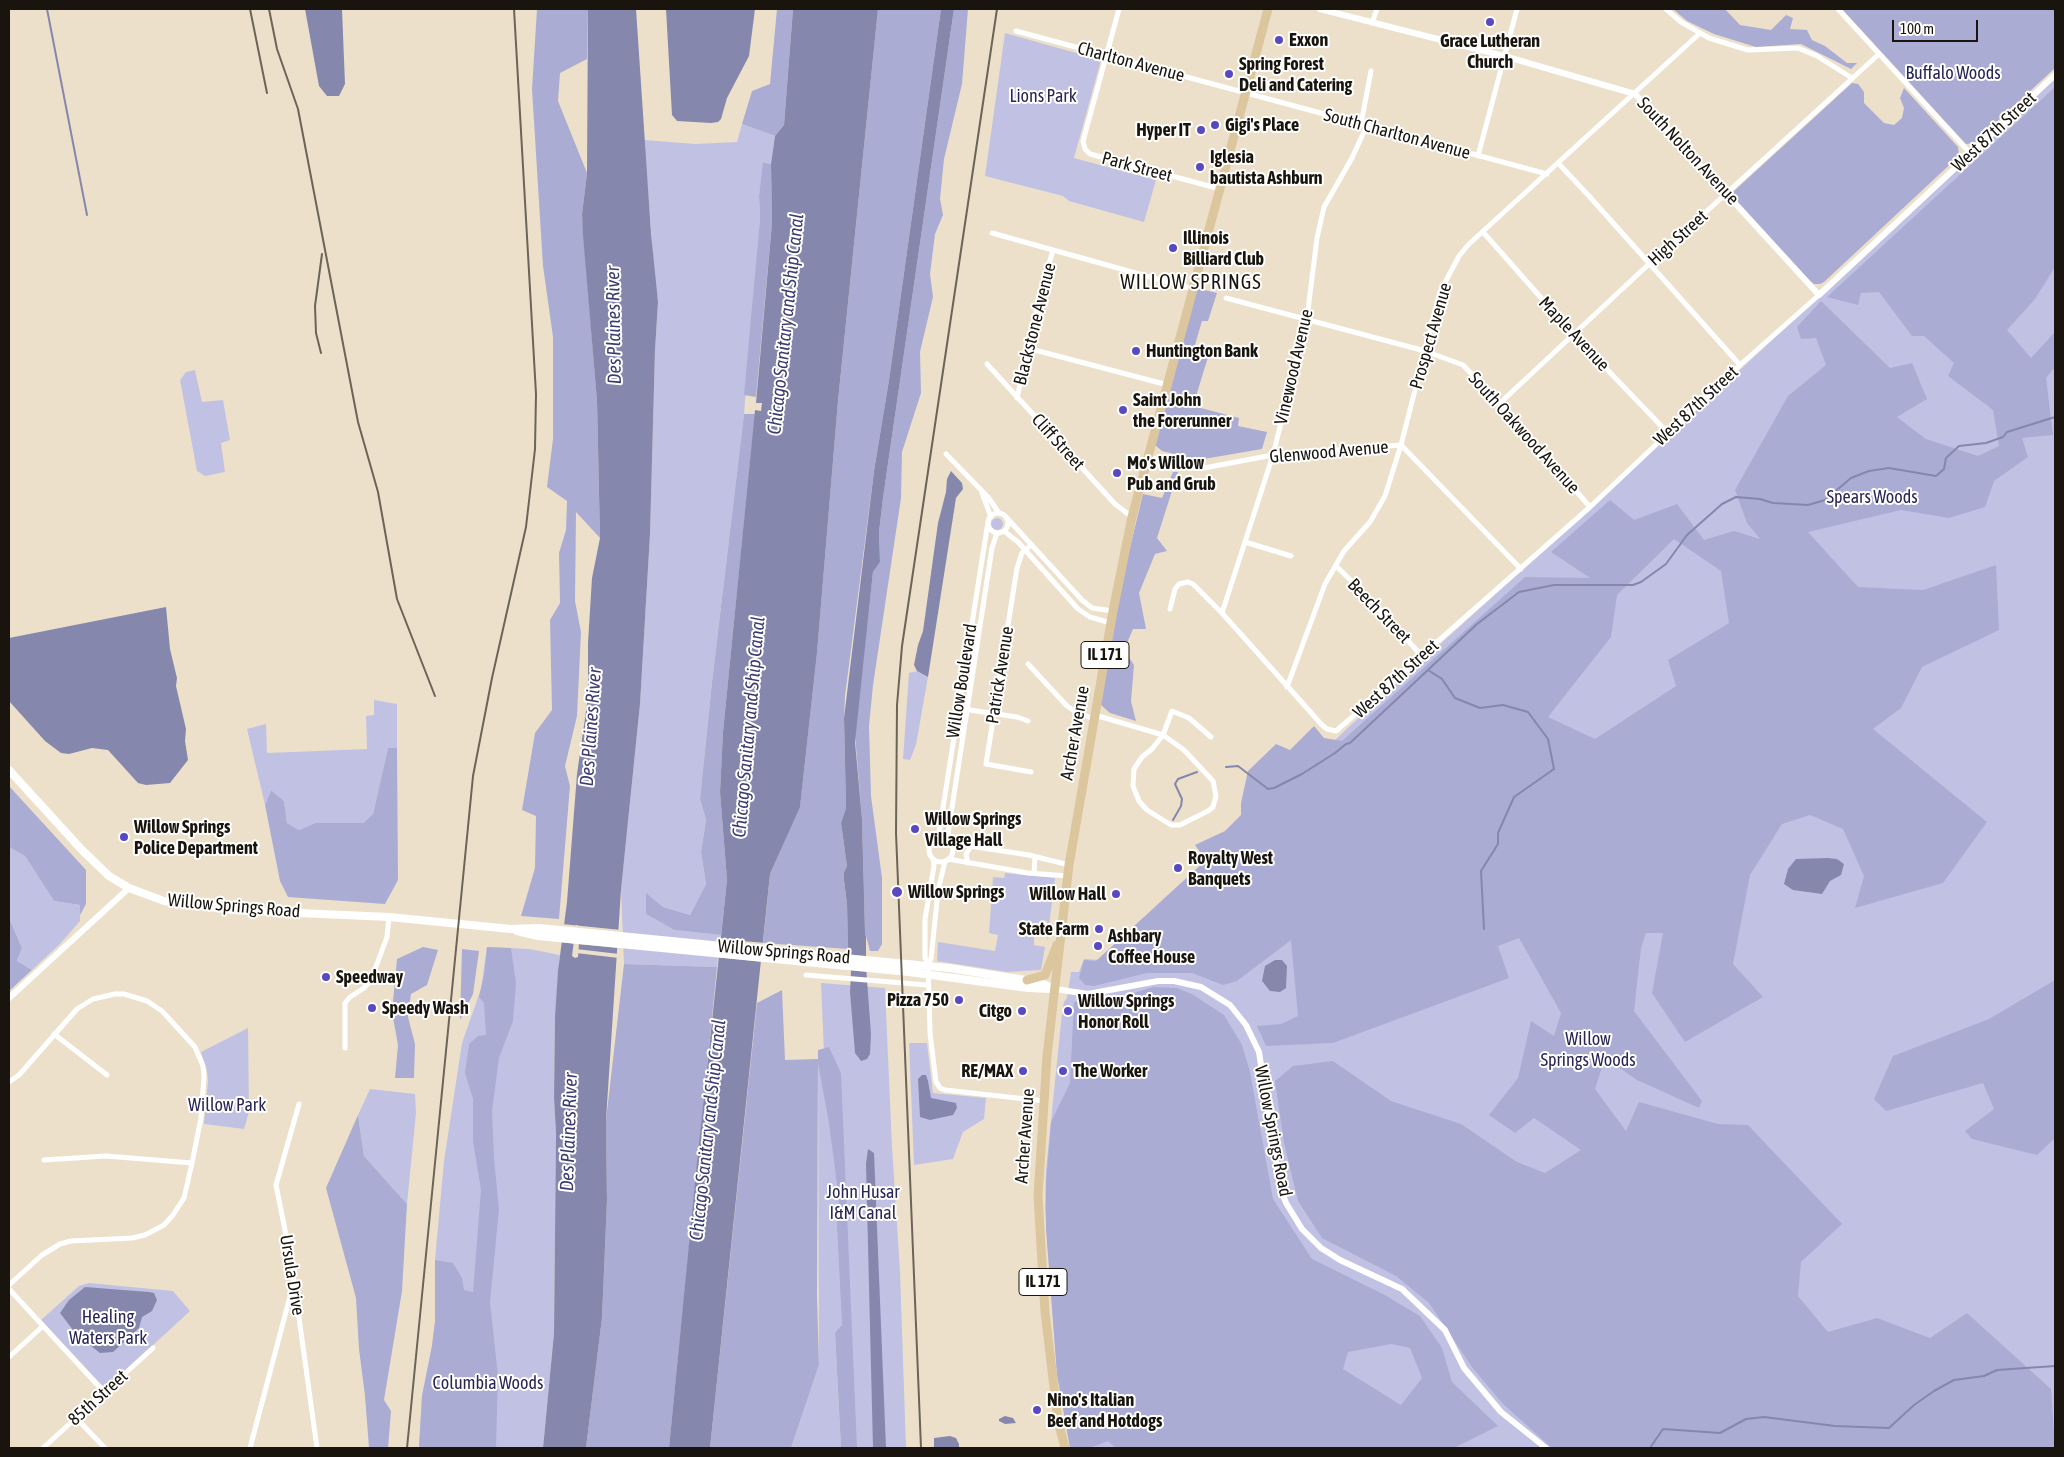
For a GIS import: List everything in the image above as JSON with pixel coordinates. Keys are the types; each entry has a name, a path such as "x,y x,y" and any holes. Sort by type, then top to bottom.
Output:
{"main road":[{"name":"Archer Avenue","path":"1065,1448 1058,1421 1044,1312 1038,1196 1044,1101 1069,865 1113,611 1132,517 1268,9"},
{"name":"Willow Springs Road","path":"9,770 95,864 109,876 129,888 164,901 250,911 389,917 949,972 1027,980 1055,989"},
{"path":"1027,980 1045,975 1060,938"},
{"name":"Willow Springs Road","path":"949,972 1028,988 1055,989"}],"street":[{"path":"1107,55 1119,9"},
{"name":"South Nolton Avenue","path":"1320,9 1504,56 1635,94 1728,193 1819,295"},
{"path":"1372,23 1377,9"},
{"path":"1478,156 1517,9"},
{"path":"1666,9 1699,34 1748,50 1798,48 1818,56 1852,78"},
{"path":"1838,9 1970,153"},
{"name":"Charlton Avenue","path":"1016,31 1246,93"},
{"name":"Prospect Avenue","path":"1287,687 1320,597 1344,551 1370,522 1385,496 1402,446 1440,292 1459,256 1469,244 1699,34"},
{"name":"High Street","path":"1500,403 1879,54"},
{"name":"Park Street","path":"1107,55 1083,141 1085,149 1094,155 1221,190"},
{"name":"Vinewood Avenue","path":"1222,613 1273,455 1307,318 1317,238 1324,207 1352,158 1364,124 1370,71"},
{"name":"West 87th Street","path":"1287,687 1322,725 1333,732 1344,726 1590,507 1740,365 1819,295 2055,76"},
{"name":"South Charlton Avenue","path":"1246,93 1547,174"},
{"path":"1558,164 1650,263 1740,365"},
{"name":"Maple Avenue","path":"1483,232 1573,334 1668,433"},
{"path":"992,233 1193,288"},
{"name":"Blackstone Avenue","path":"1017,398 1027,348 1053,250"},
{"name":"South Oakwood Avenue","path":"1226,298 1307,318 1425,351 1463,365 1500,403 1590,507"},
{"path":"1027,348 1168,384"},
{"name":"Cliff Street","path":"987,364 1115,504 1132,517"},
{"name":"Glenwood Avenue","path":"1148,457 1191,468 1204,468 1273,455 1402,446 1521,568"},
{"path":"946,454 992,502 999,513 1006,517 1087,605 1113,611"},
{"path":"982,492 990,528 997,533 1004,531"},
{"path":"989,519 999,513"},
{"path":"1004,531 1008,522 1006,517"},
{"name":"Willow Boulevard","path":"936,840 939,833 989,519"},
{"path":"1004,531 1025,550 1078,609 1090,617 1111,623"},
{"name":"Willow Boulevard","path":"948,841 966,709 992,548 997,533"},
{"path":"1245,542 1291,556"},
{"name":"Patrick Avenue","path":"1031,545 1019,559 1017,568 986,764 1031,772"},
{"name":"Beech Street","path":"1336,566 1366,595 1422,656"},
{"path":"1170,609 1175,589 1179,584 1188,582 1193,584 1222,613 1287,687"},
{"path":"1028,664 1067,706 1076,712 1163,735 1190,756 1213,780 1216,787 1215,802 1208,812 1175,826 1165,823 1147,810 1139,801 1132,786 1132,776 1138,763 1163,735 1172,711 1189,718 1211,737"},
{"path":"958,708 1028,721"},
{"path":"928,963 925,958 925,919 934,866 929,848 936,840 1035,857 1069,865"},
{"path":"948,841 952,849 946,860 938,891 927,984 931,1047 937,1086 945,1090 1044,1101"},
{"path":"968,863 966,854 971,846"},
{"path":"1034,873 1035,857"},
{"path":"933,859 1068,876"},
{"path":"9,998 129,888"},
{"path":"345,1048 345,1003 371,980 387,937 389,917"},
{"path":"806,975 927,984"},
{"name":"Willow Springs Road","path":"1055,989 1088,994 1158,981 1174,981 1201,987 1230,1006 1246,1025 1259,1052 1280,1186 1286,1203 1302,1229 1321,1248 1340,1260 1402,1289 1445,1330 1464,1368 1501,1412 1546,1448"},
{"path":"9,1082 20,1075 77,1009 105,995 124,994 136,997 147,1001 162,1011 189,1039 199,1055 203,1066 204,1084 201,1118 192,1163 184,1198 173,1215 164,1225 145,1235 132,1238 82,1240 60,1244 42,1255 9,1287 104,1392"},
{"path":"54,1034 108,1075"},
{"name":"Ursula Drive","path":"299,1104 276,1185 294,1282 317,1448"},
{"path":"44,1160 106,1156 192,1163"},
{"path":"250,1448 294,1282"},
{"path":"9,1358 43,1326"},
{"name":"85th Street","path":"43,1448 154,1348"},
{"path":"76,1418 105,1448"}],"green space":[{"path":"537,9 588,9 587,59 560,73 558,101 587,173 582,214 597,401 600,538 576,512 575,601 581,632 577,716 565,766 570,786 559,919 521,916 535,868 536,816 522,810 535,733 552,710 550,620 560,603 559,553 566,530 567,501 547,487 553,439 553,337 543,266 532,89"},
{"path":"777,9 793,9 784,125 775,136 742,124 752,91 770,84"},
{"path":"878,9 941,9 889,380 874,471 845,696 846,808 841,823 847,866 844,872 844,880 847,904 848,949 763,943 770,874 800,806 817,653 838,401"},
{"path":"954,9 968,9 962,84 944,159 940,199 943,215 935,234 930,274 933,297 920,352 921,393 902,452 901,498 873,685 869,726 871,796 882,878 882,944 878,951 870,951 865,932 862,819 855,735 873,572 880,562 879,532 883,498"},
{"path":"1673,9 1725,9 1740,25 1771,30 1786,15 1793,18 1790,29 1807,30 1812,40 1825,46 1847,63 1857,63 1851,69 1801,44 1756,47 1714,34 1687,21"},
{"name":"Buffalo Woods","path":"1842,9 2055,9 2055,68 1974,143 1966,144"},
{"name":"Lions Park","path":"1005,33 1101,60 1074,158 1156,180 1144,222 1069,201 1063,196 985,176"},
{"name":"Willow Springs Woods","path":"2055,77 2055,1448 1070,1448 1057,1374 1045,1209 1046,1170 1062,1013 1064,1002 1067,998 1071,972 1079,972 1084,959 1103,960 1353,723 1613,488"},
{"path":"1852,83 1858,84 1864,92 1864,103 1884,123 1894,125 1902,118 1904,108 1900,98 1904,88 1958,147 1959,156 1824,282 1814,284 1803,276 1733,197 1733,192"},
{"name":"Spears Woods","path":"2055,87 2055,267 2035,299 2007,330 2031,358 2055,332 2055,367 2046,378 2053,435 2022,438 2028,457 1994,481 1985,507 1949,518 1901,510 1808,532 1858,587 1923,590 1996,565 1999,630 1922,667 1901,708 1873,729 1987,822 1943,883 1855,908 1864,876 1843,829 1810,815 1782,824 1750,875 1733,964 1763,997 1685,1042 1652,993 1663,933 1646,933 1641,948 1634,1011 1702,1101 1699,1108 1637,1080 1605,1058 1595,1089 1626,1131 1639,1102 1718,1124 1748,1125 1842,1224 1801,1262 1798,1296 1828,1332 1877,1318 1930,1338 1967,1313 2051,1389 2055,1448 1552,1448 1502,1403 1472,1367 1429,1303 1396,1276 1322,1238 1298,1201 1284,1143 1275,1081 1293,1066 1333,1061 1391,1101 1461,1124 1517,1162 1545,1173 1581,1150 1534,1118 1515,1133 1489,1115 1518,1078 1531,1021 1554,1036 1561,1013 1519,938 1498,946 1509,978 1333,1043 1266,1046 1257,1026 1281,1024 1298,1016 1291,940 1237,981 1223,985 1192,973 1147,973 1094,986 1085,985 1079,978 1084,960 1096,961 1206,860 1195,845 1225,831 1241,815 1241,803 1248,771 1276,744 1290,750 1314,726 1324,738 1342,741 1525,577 1590,578 1551,552 1610,500 1634,520 1677,504 1704,540 1734,531 1760,539 1747,523 1735,490 1788,396 1826,365 1816,338 1801,339 1797,327 1821,301 1890,368 1912,363 1927,399 1897,417 1926,439 1978,456 1999,446 1993,410 1948,376 1954,363 1924,336 1912,336 1879,292 1861,293 1858,305 1827,297","holes":["1674,539 1721,571 1729,623 1668,660 1676,686 1595,739 1548,717 1611,637 1617,595"]},
{"path":"742,124 775,136 771,164 764,162 759,196 760,219 744,414 700,799 706,820 701,852 706,884 690,915 663,907 646,894 646,914 674,930 721,935 717,967 624,964 621,890 640,704 650,534 658,302 644,140 695,144 737,142"},
{"path":"763,162 771,164 772,223 756,397 744,395 760,219 759,196"},
{"path":"1196,288 1217,293 1208,321 1202,321 1194,348 1209,354 1193,406 1239,418 1238,426 1267,432 1262,449 1198,460 1162,451 1155,445"},
{"path":"195,370 202,402 223,400 230,440 221,443 225,472 205,476 197,471 180,380 186,372"},
{"path":"744,414 755,414 723,732 720,792 727,880 721,935 674,930 646,914 646,893 663,907 690,915 706,884 701,852 706,820 700,799"},
{"path":"1173,472 1178,472 1157,538 1167,551 1155,554 1139,593 1146,629 1133,629 1124,650 1134,665 1131,701 1136,721 1110,713 1100,704 1119,593 1143,494 1162,498"},
{"path":"995,518 999,518 1003,524 999,530 995,530 991,526 991,522"},
{"path":"917,671 928,677 916,745 910,760 903,759 909,673"},
{"path":"374,700 397,704 397,748 388,748 373,814 363,823 315,823 299,830 287,823 284,801 271,790 265,805 247,729 266,724 267,753 367,749 366,716 374,715"},
{"path":"388,748 397,748 398,880 385,904 288,897 280,881 265,805 271,790 284,801 287,823 299,830 315,823 363,823 373,814"},
{"path":"9,786 86,870 86,904 80,915 80,905 54,901 25,856 9,847"},
{"path":"9,847 25,856 54,901 80,905 80,921 60,944 32,970 17,961 22,948 9,918"},
{"path":"1005,873 1055,878 1047,942 1047,921 1043,920 1042,926 1036,925 1034,936 1034,945 1045,947 1041,970 1007,972 937,961 938,942 995,951 998,935 989,933 993,877 1004,878"},
{"path":"9,918 22,948 17,961 32,970 9,991"},
{"path":"423,947 438,950 427,985 411,994 408,1017 415,1044 414,1078 395,1078 398,1045 392,1012 397,959"},
{"name":"Columbia Woods","path":"487,947 529,949 560,955 555,1016 554,1333 543,1448 419,1448 422,1396 435,1322 435,1260 444,1161 462,1043 481,989"},
{"path":"487,947 511,948 516,983 513,1021 499,1058 492,1111 499,1209 490,1302 498,1376 496,1448 419,1448 422,1396 435,1322 435,1260 453,1263 462,1278 464,1290 473,1292 481,1190 473,1141 473,1099 465,1073 469,1044 478,1036 486,1035 484,1003 479,997"},
{"path":"462,949 479,951 473,994 460,1020"},
{"path":"624,964 717,967 669,1448 586,1448 602,1318 607,1200 606,1120"},
{"path":"2055,980 2055,1138 2037,1155 1972,1139 1965,1131 1994,1109 1983,1083 1886,1111 1874,1099 1893,1056 1989,1019"},
{"name":"John Husar I&M Canal","path":"821,983 885,988 900,1271 906,1448 845,1448 839,1330 835,1333 841,1448 791,1448 819,1365 818,1059 826,1100"},
{"path":"1153,987 1177,988 1192,994 1224,1015 1242,1045 1250,1072 1273,1199 1312,1259 1383,1294 1420,1316 1442,1348 1452,1382 1498,1426 1454,1448 1116,1448 1108,1441 1090,1448 1070,1448 1057,1374 1046,1229 1046,1183 1051,1122 1070,1083 1074,1002 1108,1001","holes":["1391,1344 1410,1348 1422,1378 1401,1405 1343,1369 1348,1352"]},
{"path":"782,990 785,1060 818,1059 818,1050 829,1047 841,1073 857,1448 841,1448 835,1333 842,1325 837,1224 839,1200 829,1123 818,1063 817,1296 819,1365 791,1448 710,1448 757,1003"},
{"name":"Willow Park","path":"248,1028 249,1112 244,1129 204,1124 208,1081 201,1052"},
{"path":"909,1043 927,1043 933,1093 986,1098 984,1119 963,1132 953,1159 914,1165"},
{"path":"370,1089 415,1094 416,1113 407,1204 364,1156 358,1115"},
{"path":"358,1115 364,1156 407,1204 402,1291 384,1400 391,1411 388,1448 369,1448 356,1298 326,1188"},
{"name":"Healing Waters Park","path":"89,1283 173,1291 190,1311 113,1382 104,1386 41,1320 79,1286"}],"water":[{"path":"305,9 342,9 345,84 339,96 327,96 319,86"},
{"name":"Des Plaines River","path":"588,9 636,9 651,233 658,302 650,534 640,704 621,890 606,1120 607,1200 602,1318 586,1448 543,1448 554,1333 555,1016 558,971 567,902 577,774 588,697 588,643 592,578 600,538 597,401 582,214 587,173","holes":["576,925 579,926 578,957 575,958 572,956"]},
{"path":"666,9 755,9 749,56 727,98 721,119 718,122 677,121 672,115"},
{"name":"Chicago Sanitary and Ship Canal","path":"793,9 878,9 838,401 817,653 800,807 770,874 710,1448 669,1448 727,880 720,792 723,732 755,410 761,411 762,403 756,403 772,223 771,164 775,136 784,125"},
{"path":"941,9 954,9 883,498 879,532 880,562 873,572 855,742 862,819 866,966 871,1034 870,1054 867,1059 861,1061 855,1053 844,880 844,872 847,866 841,823 846,808 844,718 874,471 889,380"},
{"path":"951,471 962,483 963,489 956,498 928,677 917,671 914,665 923,631 938,523 946,492 947,479"},
{"path":"166,607 170,649 177,678 176,686 186,729 185,741 188,760 170,783 146,785 138,783 108,750 92,748 69,754 61,753 45,741 9,701 9,638"},
{"path":"1796,859 1837,859 1844,864 1841,875 1830,881 1822,894 1793,890 1784,884 1788,869"},
{"path":"1275,960 1282,960 1287,966 1286,988 1280,992 1270,991 1262,981 1265,966"},
{"path":"922,1075 926,1075 931,1098 956,1103 957,1108 953,1115 930,1120 920,1117 918,1079"},
{"path":"868,1149 874,1153 886,1448 873,1448 866,1164"},
{"path":"85,1287 149,1292 154,1293 157,1300 152,1311 142,1317 139,1328 123,1343 113,1352 100,1353 76,1334 60,1313 69,1300"},
{"path":"1005,1416 1013,1418 1016,1423 1005,1424 999,1421 999,1419"},
{"path":"950,1436 956,1438 959,1448 934,1448 934,1438"}],"pier":[{"path":"562,924 621,930 619,948 577,944 578,928 576,944 559,942"},
{"path":"718,939 766,943 764,962 715,957"},
{"path":"576,949 619,954 619,958 576,953"}],"waterway":[{"path":"47,9 87,215"},
{"path":"1226,767 1238,766 1268,789 1274,788 1302,774 1350,743 1477,624 1519,592 1554,585 1633,585 1641,582 1666,564 1687,535 1722,504 1736,497 1760,499 1773,503 1808,505 1825,500 1851,478 1869,471 1889,468 1936,476 1944,469 1946,458 1959,446 1986,443 2003,437 2007,432 2055,417"},
{"path":"1428,670 1442,679 1455,698 1480,708 1503,705 1528,712 1548,739 1554,769 1514,797 1498,833 1498,844 1481,871 1484,929"},
{"path":"1173,820 1181,806 1182,799 1175,784 1178,779 1197,772"},
{"path":"1650,1448 1663,1429 1720,1433 1746,1419 1764,1417 1835,1426 1889,1428 1914,1405 1954,1380 1984,1376 1997,1370 2055,1366"}],"railway":[{"path":"250,9 267,93"},
{"path":"269,9 277,49 298,109 358,422 378,492 397,599 435,696"},
{"path":"407,1448 473,776 492,678 526,527 535,449 536,394 514,9"},
{"path":"921,1448 896,833 897,705 902,646 997,9"},
{"path":"321,353 316,333 315,306 322,254"}],"place":[{"name":"Grace Lutheran Church","path":"1490,22"},
{"name":"Exxon","path":"1279,40"},
{"name":"Spring Forest Deli and Catering","path":"1229,74"},
{"name":"Gigi's Place","path":"1215,125"},
{"name":"Hyper IT","path":"1201,130"},
{"name":"Iglesia bautista Ashburn","path":"1200,167"},
{"name":"Illinois Billiard Club","path":"1173,248"},
{"name":"Huntington Bank","path":"1136,351"},
{"name":"Saint John the Forerunner","path":"1123,410"},
{"name":"Mo's Willow Pub and Grub","path":"1117,473"},
{"name":"Willow Springs Village Hall","path":"915,829"},
{"name":"Willow Springs Police Department","path":"124,837"},
{"name":"Royalty West Banquets","path":"1178,868"},
{"name":"Willow Springs","path":"897,892"},
{"name":"Willow Hall","path":"1116,894"},
{"name":"State Farm","path":"1099,929"},
{"name":"Ashbary Coffee House","path":"1098,946"},
{"name":"Speedway","path":"326,977"},
{"name":"Pizza 750","path":"959,1000"},
{"name":"Speedy Wash","path":"372,1008"},
{"name":"Citgo","path":"1022,1011"},
{"name":"Willow Springs Honor Roll","path":"1068,1011"},
{"name":"RE/MAX","path":"1023,1071"},
{"name":"The Worker","path":"1063,1071"},
{"name":"Nino's Italian Beef and Hotdogs","path":"1037,1410"}],"district":[{"name":"WILLOW SPRINGS","path":"1191,283"}]}
